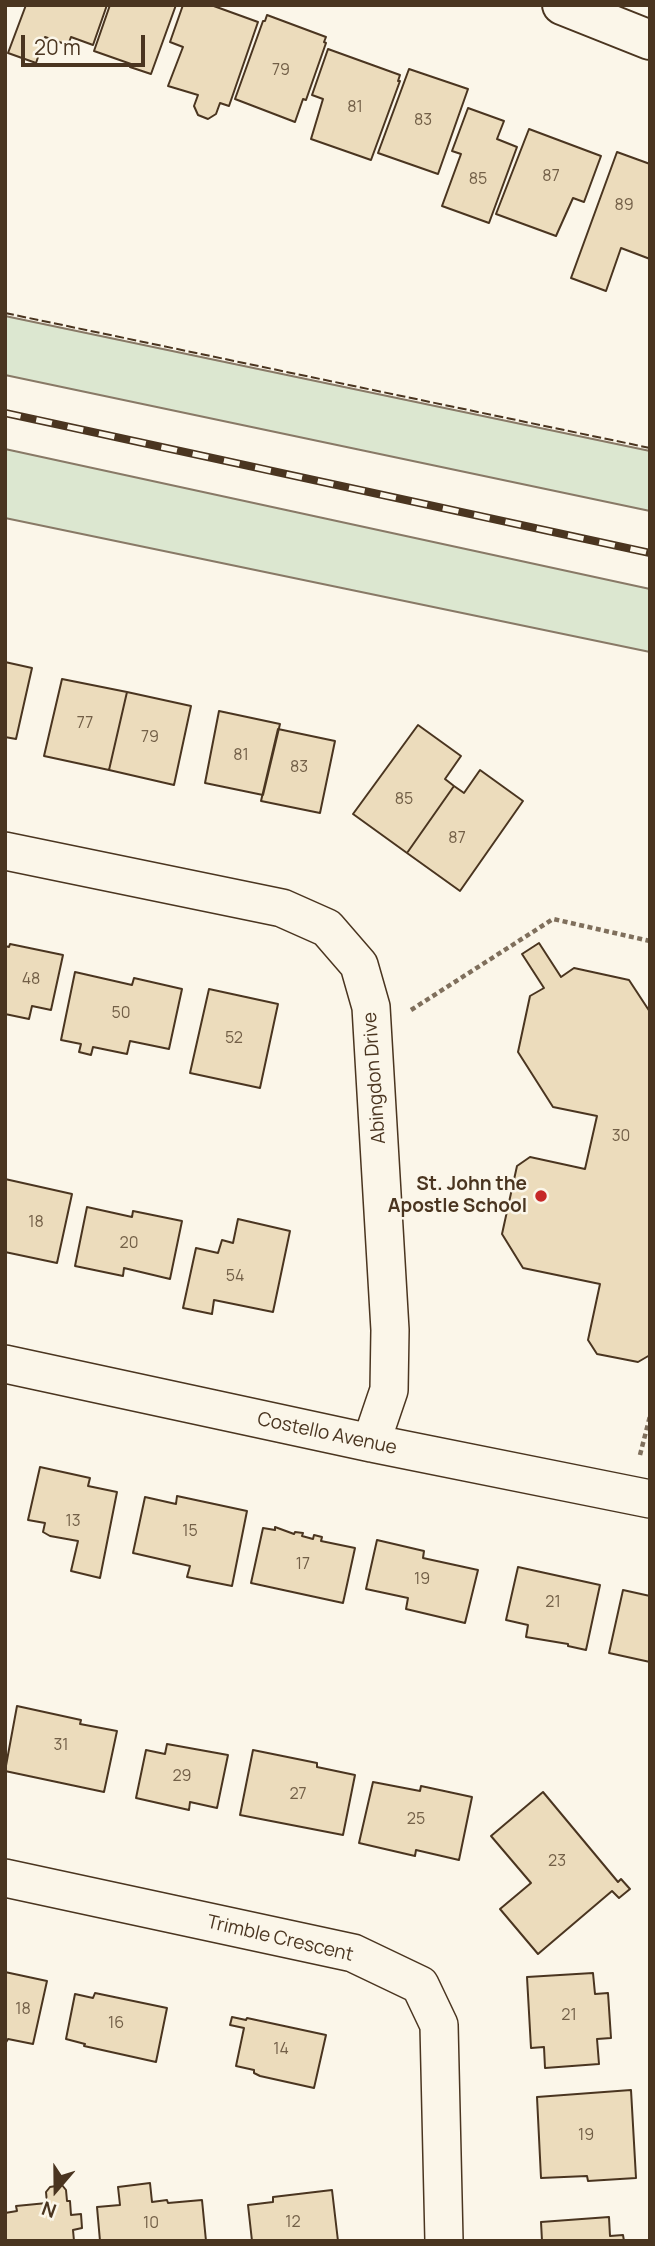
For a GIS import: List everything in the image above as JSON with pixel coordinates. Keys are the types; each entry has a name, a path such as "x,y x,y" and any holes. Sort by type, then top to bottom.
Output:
{"street":[{"path":"562,5 650,40"},
{"name":"Abingdon Drive","path":"5,850 282,908 327,928 359,965 371,1007 390,1331 389,1390 371,1443"},
{"name":"Costello Avenue","path":"5,1364 371,1443 650,1499"},
{"name":"Trimble Crescent","path":"5,1878 353,1954 421,1985 439,2025 444,2241"}],"path":[{"path":"406,1013 553,919 650,941"},
{"path":"640,1455 650,1416"}],"green space":[{"path":"5,316 650,451 650,511 5,375"},
{"path":"5,449 650,589 650,652 5,518"}],"building":[{"path":"26,5 107,5 93,45 71,37 68,45 45,37 36,63 8,53"},
{"path":"110,5 176,5 151,74 94,51"},
{"path":"183,5 211,5 258,22 229,106 220,103 216,114 208,119 198,115 194,106 198,95 168,86 183,47 170,42"},
{"path":"267,15 326,37 306,100 303,99 295,122 235,99"},
{"path":"328,49 400,75 371,160 311,139 323,99 312,95"},
{"path":"409,69 468,89 438,174 378,153"},
{"path":"468,108 504,121 497,139 517,147 489,223 442,206 461,154 452,151"},
{"path":"529,129 601,156 584,202 573,198 556,236 496,214"},
{"path":"617,152 650,164 650,259 621,248 606,291 571,278"},
{"path":"5,662 32,668 16,739 5,737"},
{"path":"62,679 127,692 109,770 44,756"},
{"path":"127,692 191,706 174,785 109,770"},
{"path":"219,711 280,724 263,795 205,783"},
{"path":"418,725 461,756 445,779 454,786 407,853 353,814"},
{"path":"278,729 335,741 320,813 261,801"},
{"path":"480,770 523,801 460,891 407,853 454,786 464,793"},
{"path":"539,943 561,977 574,968 629,980 650,1012 650,1355 638,1362 597,1354 588,1340 600,1284 523,1268 502,1234 517,1166 530,1157 585,1169 597,1116 553,1107 518,1052 530,996 544,988 522,954"},
{"path":"10,944 63,955 51,1010 32,1006 29,1019 5,1014 5,946 9,947"},
{"path":"75,972 132,985 134,978 182,989 169,1049 130,1041 127,1054 93,1047 91,1055 79,1052 81,1044 61,1040"},
{"path":"209,989 278,1004 260,1088 190,1073"},
{"path":"5,1179 72,1194 57,1263 5,1252"},
{"path":"87,1207 132,1217 133,1211 182,1221 170,1279 124,1268 123,1276 75,1266"},
{"path":"238,1219 290,1231 273,1312 214,1300 212,1314 183,1308 196,1248 218,1253 222,1240 233,1243"},
{"path":"40,1467 90,1478 88,1486 117,1492 100,1578 71,1571 78,1541 50,1536 43,1532 45,1523 28,1520"},
{"path":"177,1496 247,1511 232,1586 187,1577 190,1566 133,1553 145,1497 176,1504"},
{"path":"275,1527 294,1534 303,1533 302,1536 313,1539 314,1535 322,1537 321,1541 355,1548 343,1603 251,1583 263,1528 275,1530"},
{"path":"377,1540 424,1551 423,1558 478,1570 465,1623 406,1609 408,1598 366,1589"},
{"path":"518,1567 600,1585 586,1650 526,1637 528,1625 506,1620"},
{"path":"623,1590 650,1596 650,1662 609,1653"},
{"path":"17,1706 81,1720 80,1724 117,1731 104,1792 5,1771"},
{"path":"167,1744 228,1755 217,1808 190,1802 189,1810 136,1798 146,1750 165,1754"},
{"path":"253,1750 317,1763 317,1767 355,1775 343,1835 240,1815"},
{"path":"373,1782 420,1791 421,1786 472,1797 459,1860 416,1850 415,1856 359,1843"},
{"path":"543,1792 618,1882 621,1879 630,1889 619,1898 612,1891 538,1954 500,1909 531,1883 491,1836"},
{"path":"5,1972 47,1981 33,2044 8,2039 5,2044"},
{"path":"593,1973 595,1994 608,1993 611,2038 597,2039 599,2064 545,2068 544,2047 531,2048 527,1977"},
{"path":"95,1993 167,2008 156,2062 84,2046 85,2044 66,2039 75,1994 93,1998"},
{"path":"232,2017 326,2035 314,2088 260,2076 254,2073 254,2070 236,2066 244,2028 230,2025"},
{"path":"631,2090 636,2178 588,2181 587,2176 541,2178 537,2097"},
{"path":"150,2183 152,2202 202,2200 206,2241 100,2241 97,2207 120,2205 118,2187"},
{"path":"62,2185 66,2190 67,2201 70,2201 71,2215 81,2214 82,2228 73,2230 74,2241 5,2241 5,2213 17,2211 16,2206 47,2203 46,2192 50,2187"},
{"path":"332,2190 338,2241 252,2241 248,2205 273,2202 273,2197"},
{"path":"609,2217 610,2236 623,2235 624,2241 542,2241 541,2222"}],"railway":[{"path":"5,413 650,553"}],"fence":[{"path":"5,313 650,448"}],"place":[{"name":"St. John the Apostle School","path":"541,1196"}]}
